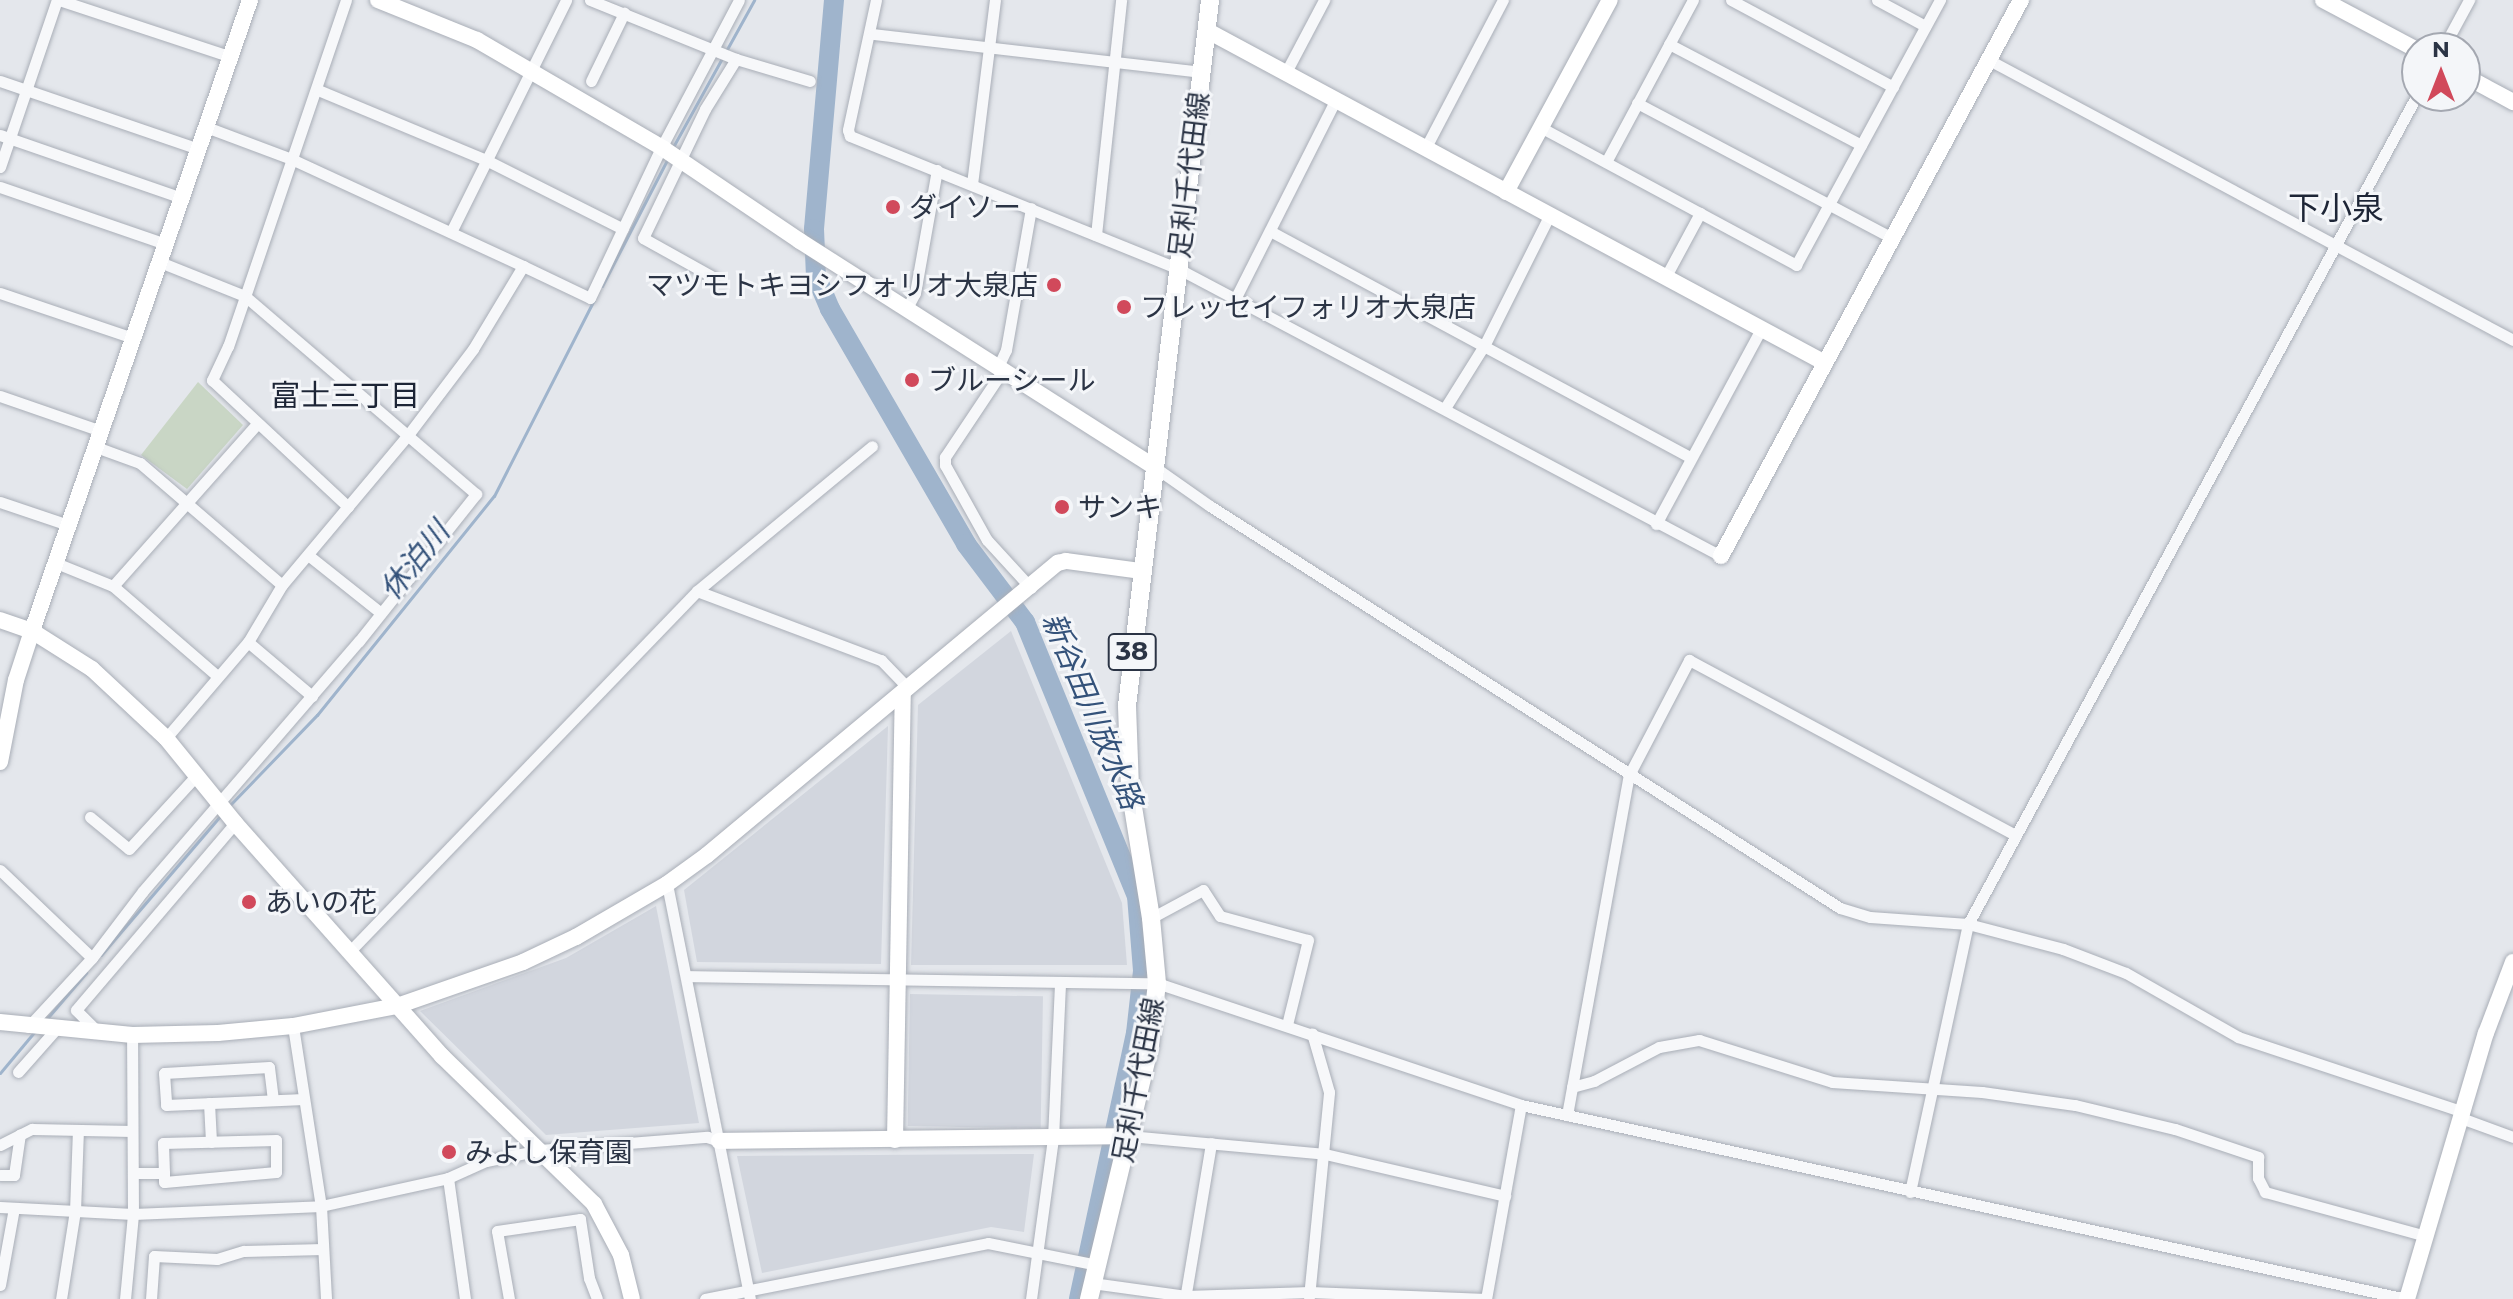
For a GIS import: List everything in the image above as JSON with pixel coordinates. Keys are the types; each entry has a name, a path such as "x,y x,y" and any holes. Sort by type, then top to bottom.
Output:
{"main road":[{"name":"足利千代田線","path":"1092,1277 1150,1045 1157,983 1151,918 1130,788 1128,720 1141,571 1210,0"}],"street":[{"path":"0,167 5,136 26,90 58,0 231,57"},
{"path":"0,762 16,680 32,631 250,0"},
{"path":"346,0 294,160 228,346 212,380 256,425 348,507"},
{"path":"378,0 477,40 670,154 1210,506 1840,908 1870,917 1968,924 2063,949 2126,973 2238,1037 2462,1115 2513,1137"},
{"path":"451,232 566,0"},
{"path":"590,0 736,59 810,81"},
{"path":"713,277 643,238 670,154 739,0"},
{"path":"876,0 848,130 850,136 1177,268 1721,556 2020,0"},
{"path":"972,184 995,0"},
{"path":"1096,235 1121,0"},
{"path":"1285,74 1324,0"},
{"path":"1426,147 1503,0"},
{"path":"1506,192 1610,0"},
{"path":"1606,162 1693,0"},
{"path":"1731,0 1893,87"},
{"path":"1877,0 1925,26"},
{"path":"1542,128 1796,265 1940,0"},
{"path":"2323,0 2401,41"},
{"path":"2452,32 2469,0"},
{"path":"591,81 624,13"},
{"path":"1206,30 1825,363"},
{"path":"873,34 1201,72"},
{"path":"1669,44 1861,145"},
{"path":"206,127 294,160 590,298 623,229 736,59"},
{"path":"1989,60 2513,340"},
{"path":"0,81 199,149"},
{"path":"2481,85 2513,102"},
{"path":"318,90 486,160 623,229"},
{"path":"1236,297 1335,101"},
{"path":"1637,103 1892,238"},
{"path":"1910,1192 1968,924 2408,112"},
{"path":"5,136 182,198"},
{"path":"907,308 915,293 937,170"},
{"path":"0,187 166,244"},
{"path":"1025,593 987,540 945,465 945,457 1001,368 1031,208"},
{"path":"1665,278 1700,213"},
{"path":"1445,408 1485,344 1549,216"},
{"path":"1270,231 1485,344 1691,458"},
{"path":"98,1032 76,1010 228,815 312,696 476,494 245,296 160,262"},
{"path":"166,738 216,675 248,642 282,585 408,435 473,349 523,266"},
{"path":"0,293 133,338"},
{"path":"1656,524 1761,329"},
{"path":"0,396 98,439 140,463 282,585"},
{"path":"113,586 256,425"},
{"path":"350,951 697,591 872,446"},
{"path":"0,502 68,525"},
{"path":"308,555 381,613"},
{"path":"0,1022 132,1035 218,1033 293,1026 397,1006 523,962 576,937 667,884 906,692 1058,563 1066,561 1141,571"},
{"path":"56,563 113,586 216,675"},
{"path":"697,591 881,660 906,692 896,979 895,1140"},
{"path":"0,620 32,631 92,669 166,738 228,815 397,1006 467,1082 594,1204 610,1229 621,1255 632,1299"},
{"path":"248,642 312,696"},
{"path":"1567,1115 1629,775 1689,660 2016,835"},
{"path":"90,817 129,849 196,776"},
{"path":"18,1072 42,1028 143,891 228,815"},
{"path":"0,870 92,958"},
{"path":"667,884 749,1295"},
{"path":"1151,918 1203,890 1220,916 1308,940 1287,1025"},
{"path":"686,976 1157,983 1521,1105 2406,1299 2513,962"},
{"path":"1031,1299 1053,1138 1060,982"},
{"path":"293,1026 321,1206 326,1299"},
{"path":"1309,1296 1329,1092 1312,1033"},
{"path":"125,1299 133,1214 132,1035"},
{"path":"1572,1087 1594,1081 1659,1047 1699,1040 1832,1082 1934,1089 2075,1105 2175,1129 2258,1157 2258,1178 2265,1192 2426,1236"},
{"path":"273,1100 269,1067 164,1073 166,1105 304,1099"},
{"path":"209,1103 211,1142"},
{"path":"705,1299 749,1295 988,1243 1071,1258 1092,1277 1185,1297 1486,1299 1521,1105"},
{"path":"0,1145 32,1129 132,1131"},
{"path":"61,1299 75,1211 78,1130"},
{"path":"0,1175 14,1175 20,1134"},
{"path":"0,1207 133,1214 321,1206 448,1178 486,1161 540,1150 707,1137 719,1141 1125,1136 1325,1154 1505,1196"},
{"path":"276,1140 276,1172 164,1182 164,1173 163,1143 276,1140"},
{"path":"1185,1297 1211,1143"},
{"path":"133,1173 164,1173"},
{"path":"448,1178 465,1299"},
{"path":"0,1285 14,1208"},
{"path":"509,1299 497,1231 580,1219 589,1278 597,1299"},
{"path":"151,1299 154,1256 217,1259 244,1251 323,1249"}],"shaded area":[{"path":"1011,631 1122,903 1127,965 911,965 918,705"},
{"path":"888,726 881,964 697,962 684,890"},
{"path":"656,906 699,1123 546,1135 420,1011 566,958"},
{"path":"910,994 1043,996 1041,1128 908,1126"},
{"path":"1034,1154 1024,1232 991,1227 762,1273 737,1156"}],"green space":[{"path":"198,382 243,425 187,489 141,455"}],"waterway":[{"name":"休泊川","path":"673,147 754,0"},
{"name":"新谷田川放水路","path":"834,0 814,229 816,276 830,309 966,544 1025,622 1137,896 1143,971 1136,1033 1079,1299"},
{"name":"休泊川","path":"602,286 668,158"},
{"name":"休泊川","path":"229,806 317,715 494,496 594,300"},
{"name":"休泊川","path":"101,955 221,815"},
{"name":"休泊川","path":"44,1022 86,973"},
{"name":"休泊川","path":"0,1073 36,1030"}],"place":[{"name":"ダイソー","path":"893,207"},
{"name":"マツモトキヨシフォリオ大泉店","path":"1054,285"},
{"name":"フレッセイフォリオ大泉店","path":"1124,307"},
{"name":"ブルーシール","path":"912,380"},
{"name":"サンキ","path":"1062,507"},
{"name":"あいの花","path":"249,902"},
{"name":"みよし保育園","path":"449,1152"}],"district":[{"name":"下小泉","path":"2336,208"},
{"name":"富士三丁目","path":"345,396"}]}
